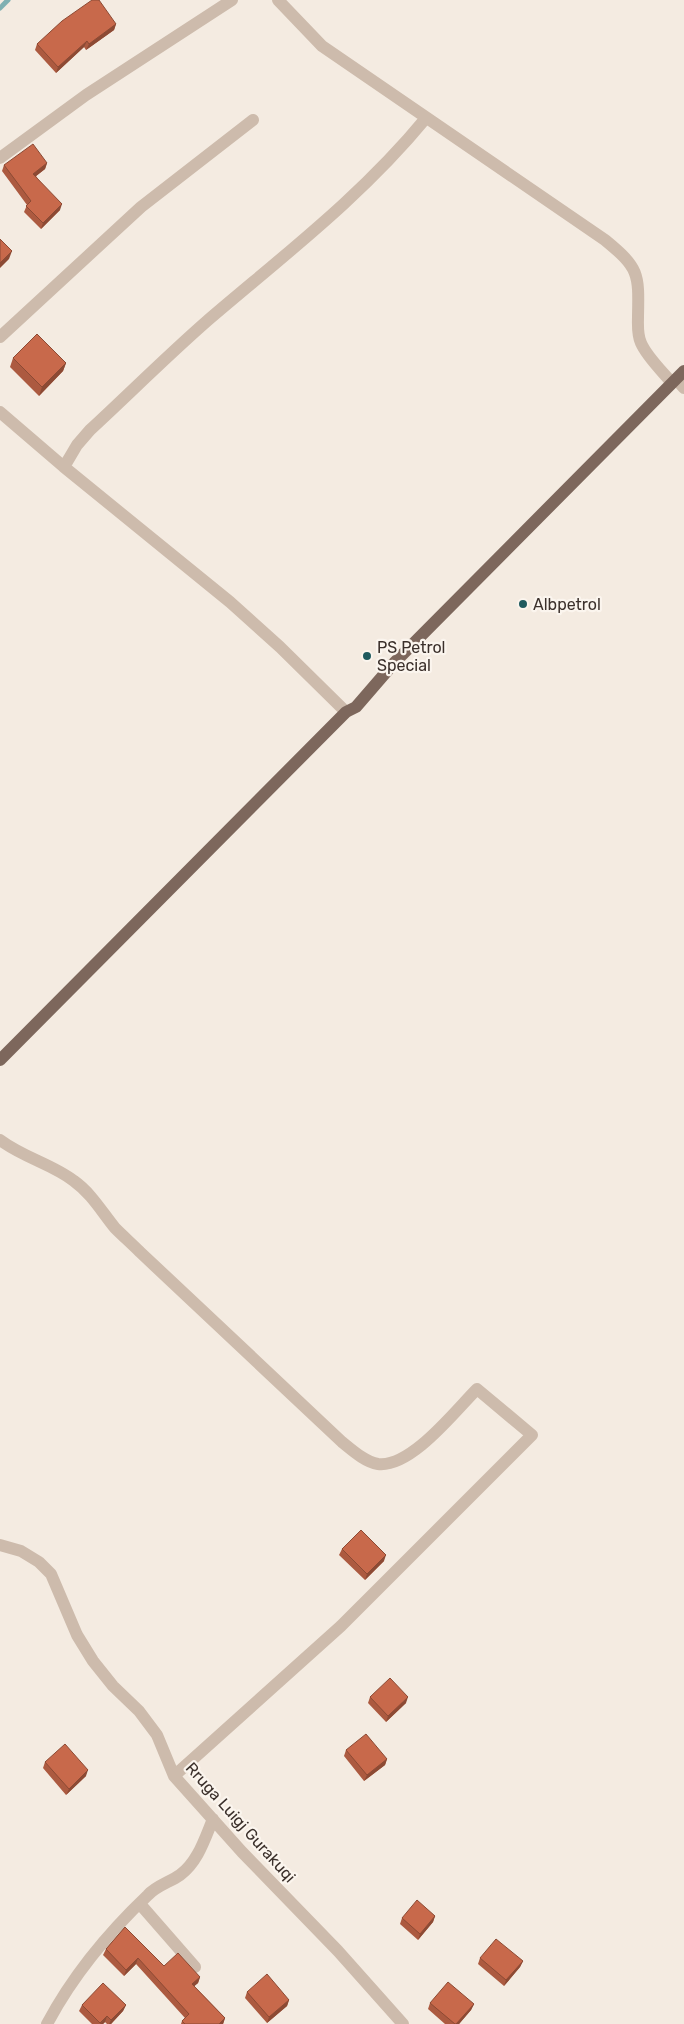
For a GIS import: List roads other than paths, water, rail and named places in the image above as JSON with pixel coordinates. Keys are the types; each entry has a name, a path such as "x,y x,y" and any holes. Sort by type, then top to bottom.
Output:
{"main road":[{"path":"0,1060 346,712 356,707 394,663 679,380"}],"street":[{"path":"0,158 86,95 232,0"},
{"path":"278,0 322,46 605,240 629,260 637,276 639,286 638,325 641,343 679,380"},
{"path":"64,467 77,445 90,430 206,322 313,233 364,186 405,144 426,118"},
{"path":"0,337 141,207 253,120"},
{"path":"0,412 64,467 230,602 280,646 346,712"},
{"path":"0,1140 12,1150 58,1170 76,1182 116,1228 342,1442 363,1458 377,1464 390,1463 403,1458 417,1449 477,1389 532,1435 341,1626 174,1776"},
{"name":"Rruga Luigj Gurakuqi","path":"0,1545 27,1555 39,1562 51,1574 77,1635 93,1661 113,1686 139,1711 157,1735 174,1776 338,1951 402,2024"},
{"path":"46,2024 69,1987 106,1940 149,1893 183,1873 193,1862 213,1819"},
{"path":"140,1904 195,1967"}],"waterway":[{"path":"0,8 8,0"}],"place":[{"name":"Albpetrol","path":"523,604"},
{"name":"PS Petrol Special","path":"367,656"}]}
